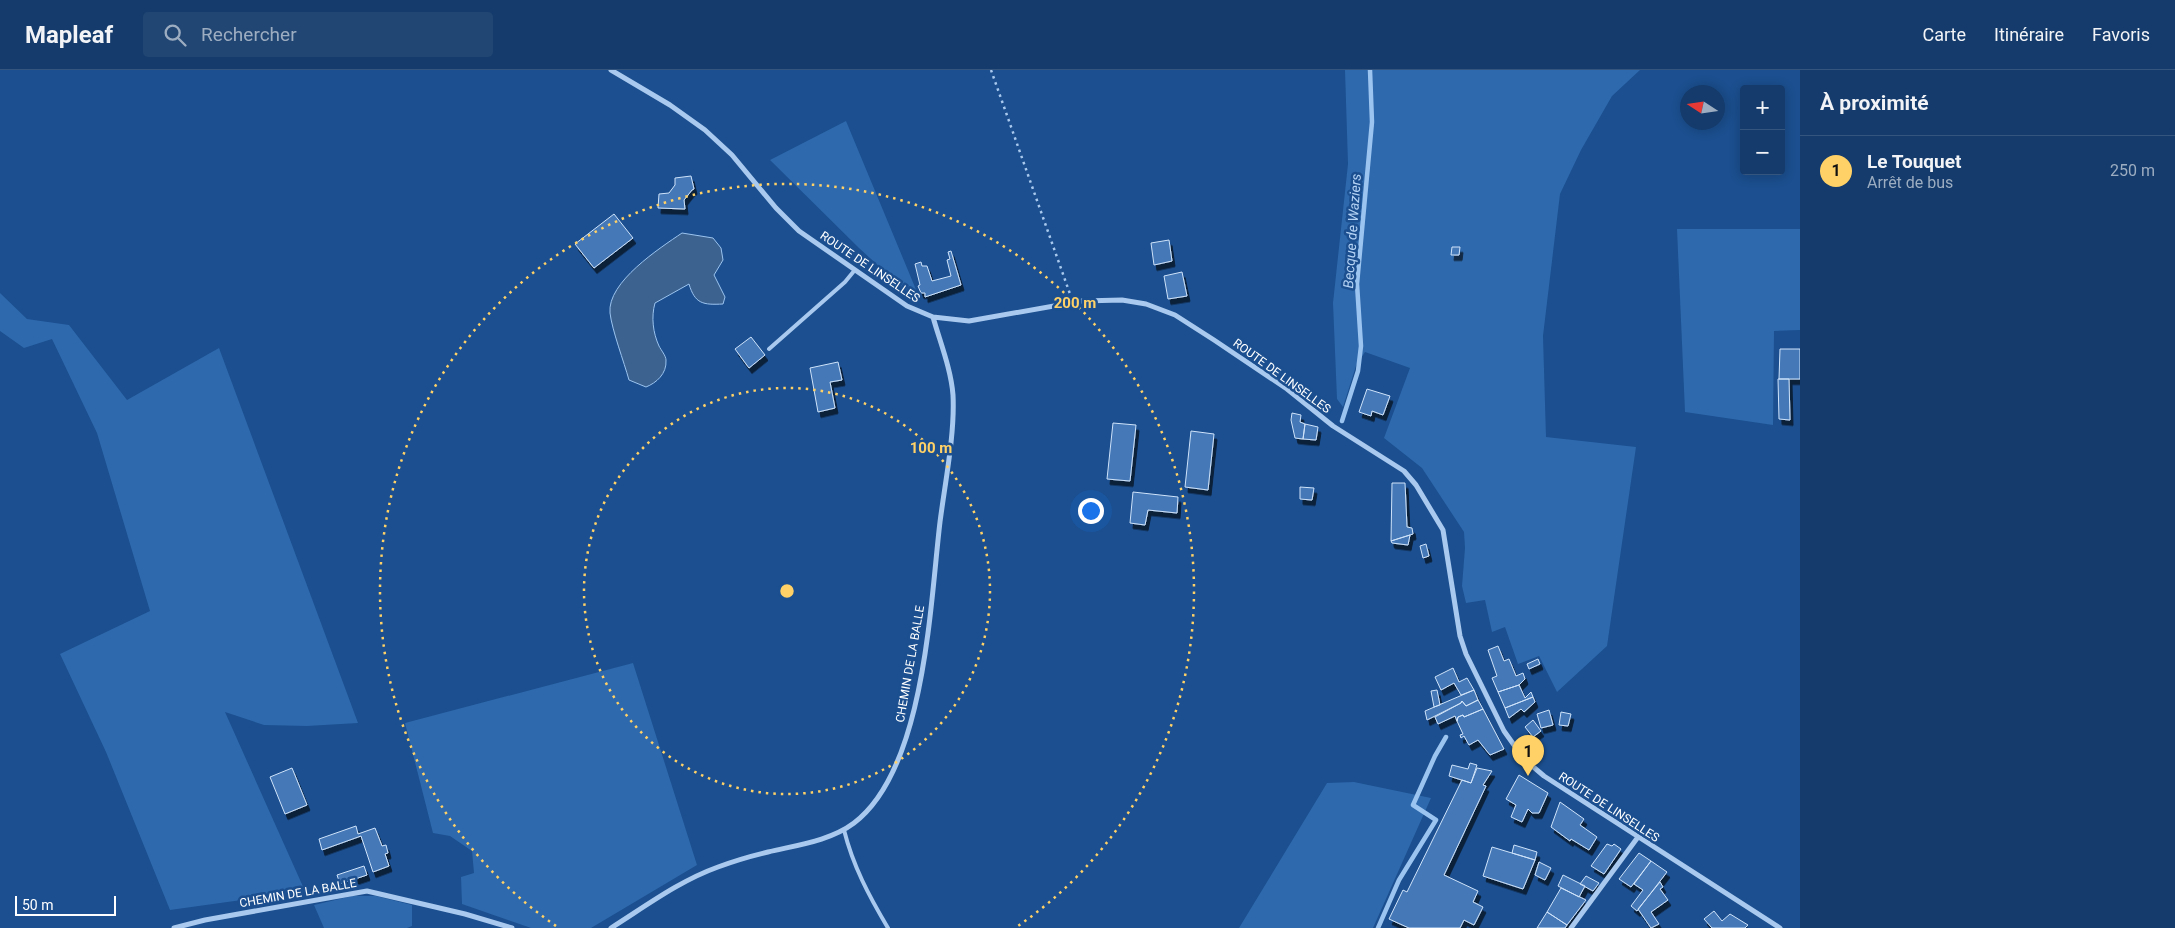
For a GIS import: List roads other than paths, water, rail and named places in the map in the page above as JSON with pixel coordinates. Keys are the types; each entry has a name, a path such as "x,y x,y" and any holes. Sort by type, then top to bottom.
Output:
{"street":[{"name":"ROUTE DE LINSELLES","path":"611,70 670,105 705,130 737,160 788,221 854,271 907,306 933,317 955,321 983,319 1073,302 1122,300 1146,304 1175,315 1266,374 1333,426 1410,476 1443,530 1460,636 1466,654 1504,731 1524,759 1538,772 1780,928"},
{"name":"CHEMIN DE LA BALLE","path":"611,928 673,888 706,872 754,856 825,838 844,830 867,812 890,778 910,725 920,678 926,642 953,410 950,378 933,317"},
{"path":"1571,928 1638,837"},
{"name":"CHEMIN DE LA BALLE","path":"174,928 205,920 367,891 465,914 512,928"}],"lane":[{"path":"768,349 845,282 854,271"},
{"path":"844,830 860,877 888,928"}],"waterway":[{"name":"Becque de Waziers","path":"1342,421 1358,371 1361,346 1357,284 1372,122 1370,70"},
{"name":"Becque de Waziers","path":"1378,928 1399,880 1436,820 1413,805 1435,756 1446,737"}],"place":[{"name":"Le Touquet","path":"1528,776"}]}
